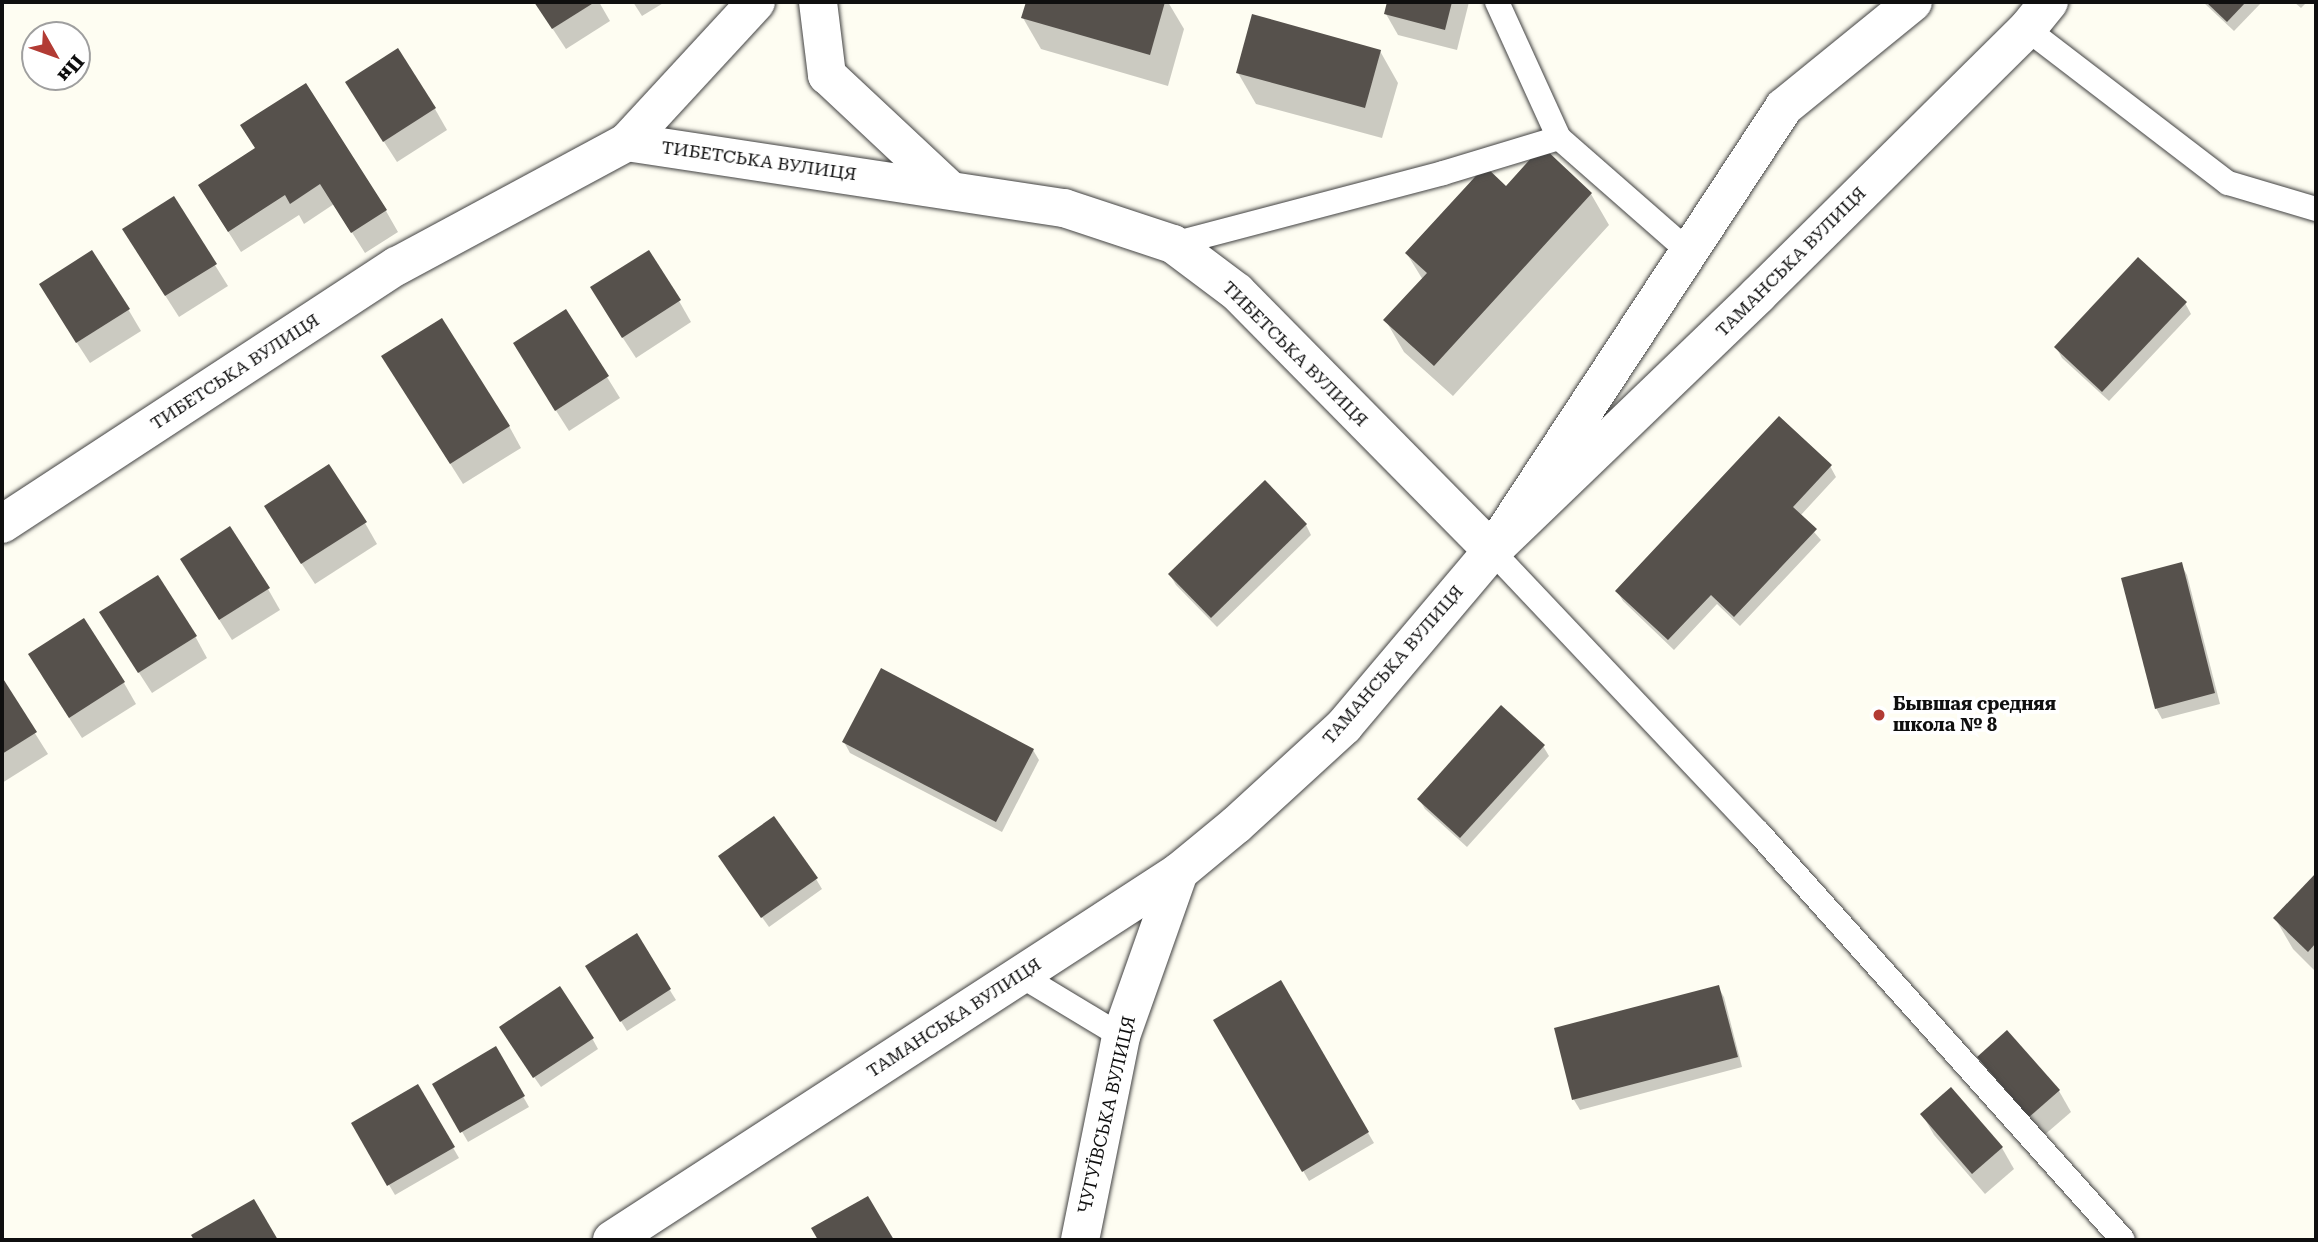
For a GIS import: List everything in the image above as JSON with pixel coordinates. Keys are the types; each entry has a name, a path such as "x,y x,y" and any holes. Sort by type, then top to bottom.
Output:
{"street":[{"path":"627,142 757,2"},
{"path":"818,2 827,75 950,190"},
{"path":"1492,551 1784,107 1913,2"},
{"name":"ТАМАНСЬКА ВУЛИЦЯ","path":"611,1240 1179,872 1236,825 1344,726 1492,551 1758,295 2038,15"},
{"name":"ТИБЕТСЬКА ВУЛИЦЯ","path":"2,524 397,266 627,142 1063,208 1173,244 1237,292 1492,551"},
{"name":"ЧУГУЇВСЬКА ВУЛИЦЯ","path":"1080,1240 1121,1036 1179,872"}],"lane":[{"path":"1497,2 1559,138 1689,252"},
{"path":"2038,15 2228,183 2316,209"},
{"path":"1173,244 1443,173 1559,138"},
{"path":"1492,551 1758,832 2123,1240"},
{"path":"1020,975 1121,1036"}],"building":[{"path":"534,2 595,2 552,29"},
{"path":"1026,2 1165,2 1150,55 1021,18"},
{"path":"1387,2 1452,2 1445,30 1384,14"},
{"path":"2206,2 2246,2 2227,22"},
{"path":"1252,14 1381,50 1365,108 1236,73"},
{"path":"398,48 436,108 383,142 345,82"},
{"path":"306,83 387,210 351,233 320,184 290,204 285,195 228,232 198,185 255,148 240,125"},
{"path":"1542,146 1592,193 1434,366 1383,320 1427,273 1405,253 1485,166 1506,186"},
{"path":"174,196 217,264 165,296 122,229"},
{"path":"92,250 130,309 76,343 39,284"},
{"path":"649,250 681,300 622,338 590,287"},
{"path":"2138,257 2187,302 2102,392 2054,347"},
{"path":"566,309 609,376 555,411 513,343"},
{"path":"442,318 510,426 450,464 381,356"},
{"path":"1779,416 1832,465 1793,507 1817,529 1734,617 1711,595 1668,640 1615,591"},
{"path":"329,464 367,522 301,564 264,506"},
{"path":"1265,480 1307,524 1211,618 1168,574"},
{"path":"230,526 270,588 219,620 180,559"},
{"path":"2182,562 2215,693 2155,709 2121,578"},
{"path":"158,575 197,636 138,673 99,612"},
{"path":"84,618 125,682 69,718 28,654"},
{"path":"881,668 1034,749 996,822 842,742"},
{"path":"2,677 37,732 2,754"},
{"path":"1501,705 1545,745 1460,838 1417,799"},
{"path":"774,816 818,878 761,918 718,856"},
{"path":"2316,873 2316,943 2308,952 2273,918"},
{"path":"637,933 671,989 620,1022 585,966"},
{"path":"1281,980 1369,1132 1302,1172 1213,1020"},
{"path":"1719,985 1738,1057 1572,1100 1554,1028"},
{"path":"560,986 594,1038 533,1078 499,1027"},
{"path":"2007,1030 2060,1090 2029,1117 1977,1057"},
{"path":"496,1046 525,1096 460,1133 432,1084"},
{"path":"418,1084 455,1147 387,1186 351,1123"},
{"path":"1951,1087 2003,1147 1972,1174 1920,1114"},
{"path":"868,1196 894,1240 818,1240 811,1228"},
{"path":"254,1199 278,1240 194,1240 191,1235"}],"place":[{"name":"Бывшая средняя школа № 8","path":"1879,715"}]}
